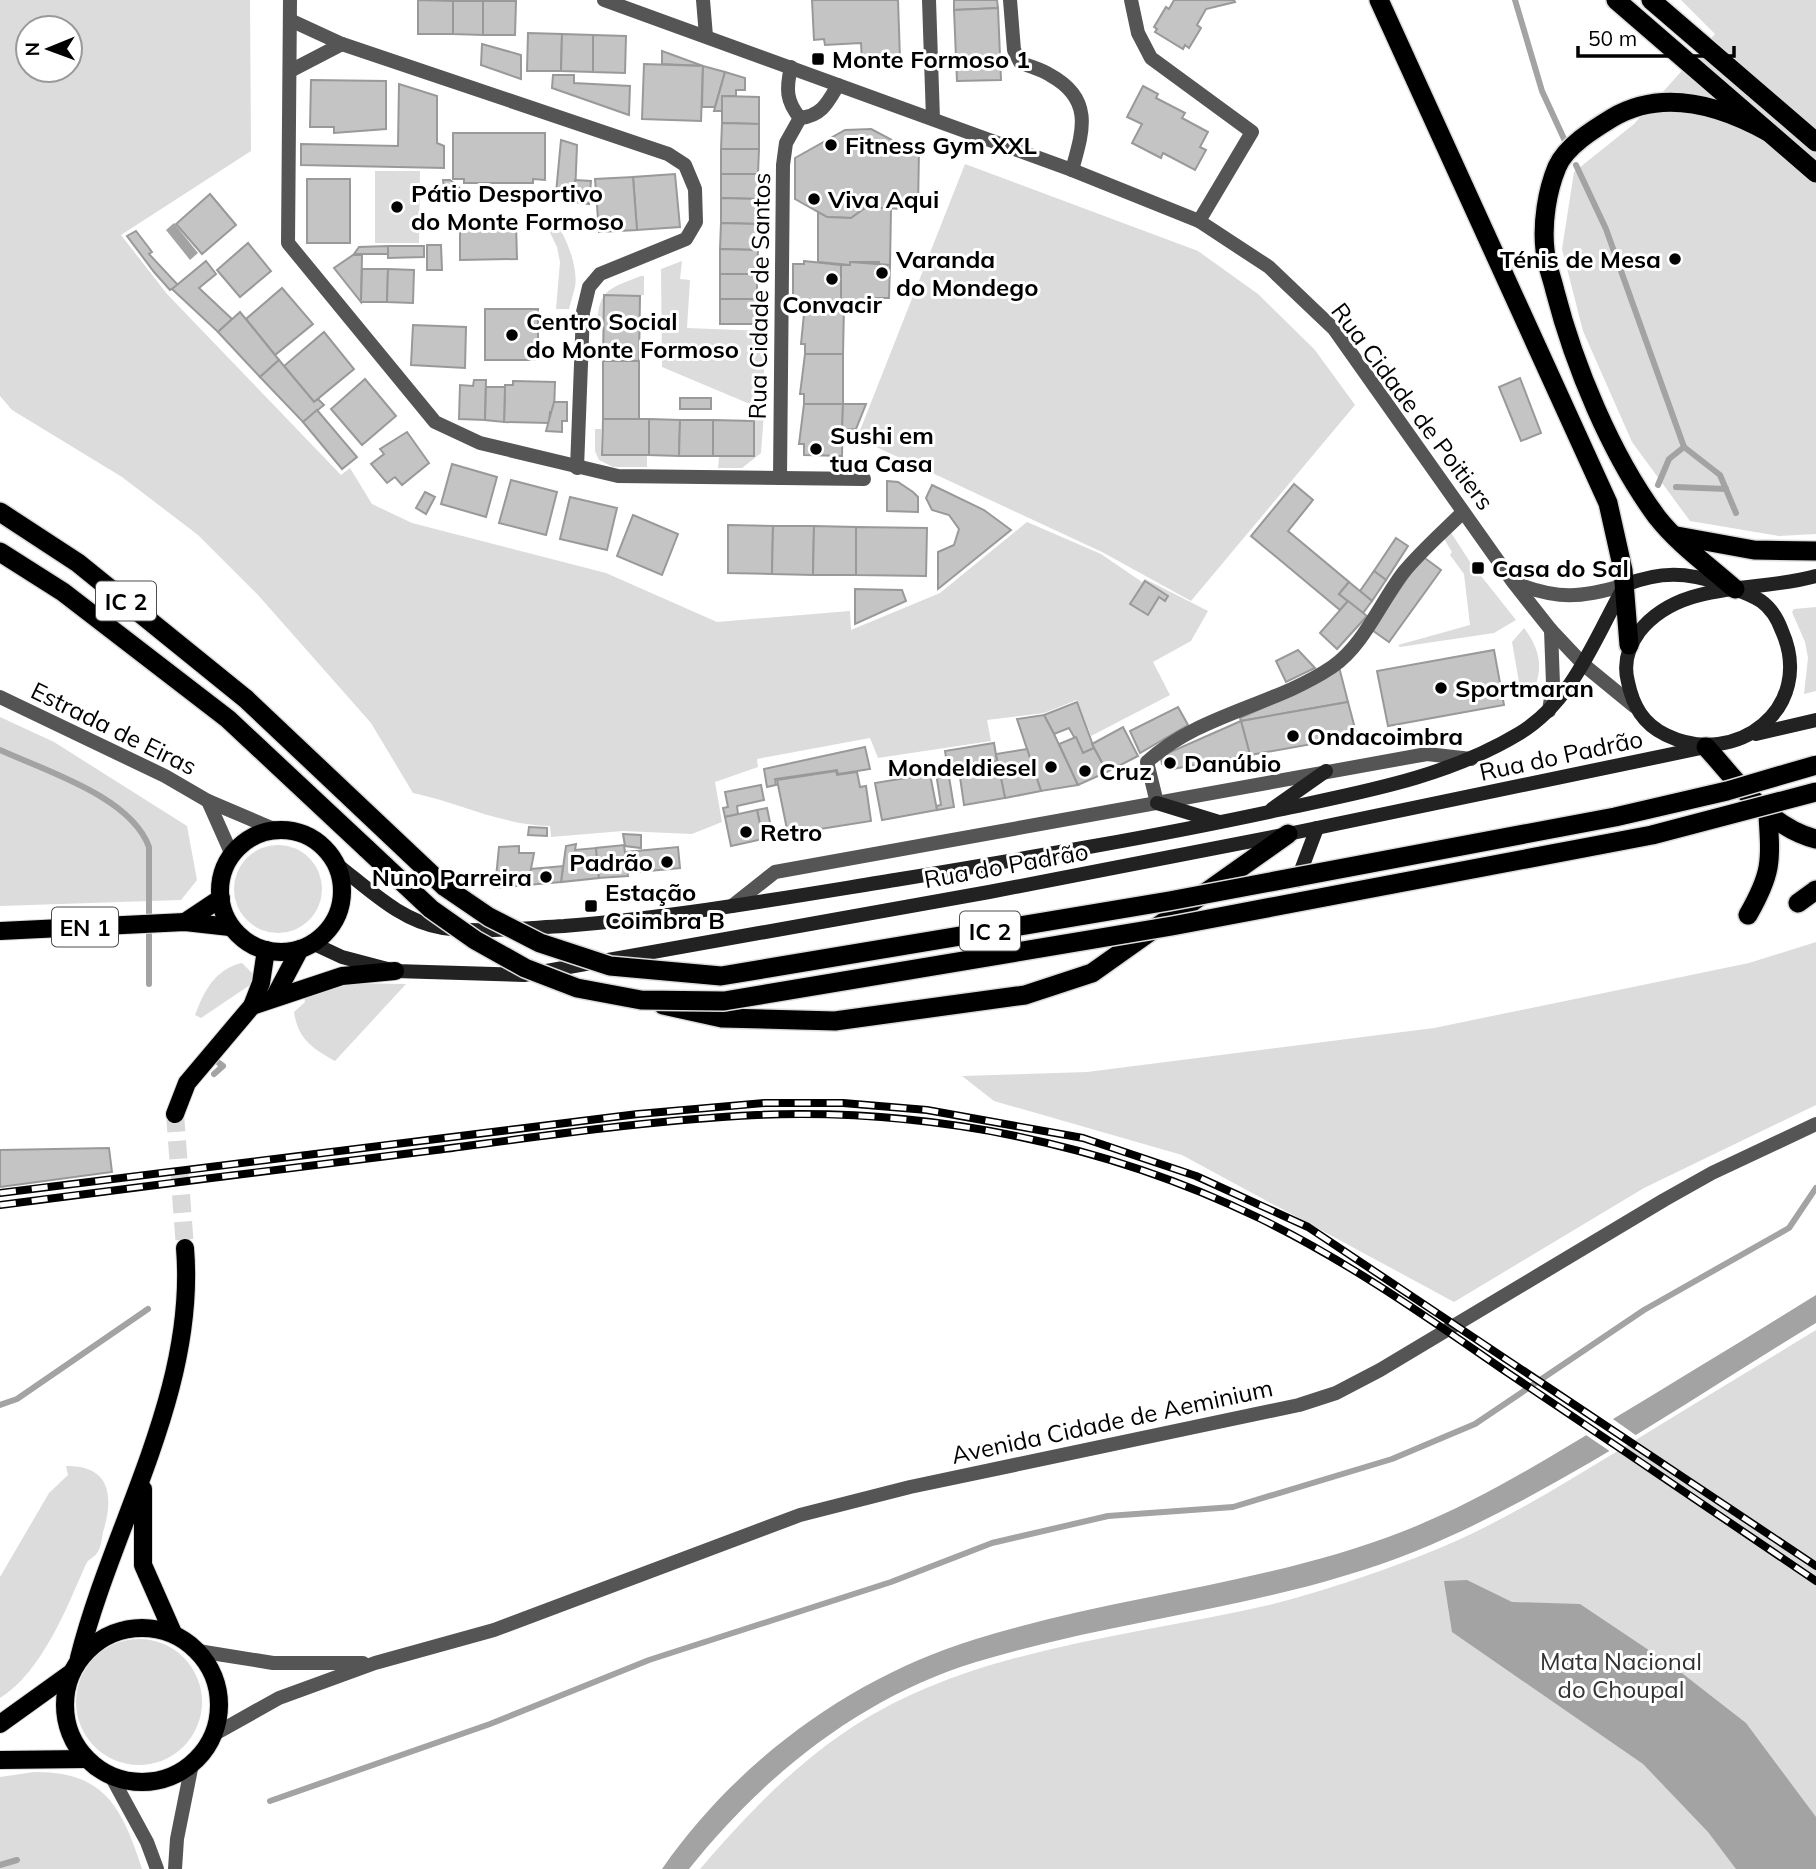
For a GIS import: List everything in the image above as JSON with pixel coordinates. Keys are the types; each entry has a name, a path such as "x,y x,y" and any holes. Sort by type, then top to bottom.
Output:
{"highway":[{"path":"1379,0 1608,503 1618,539 1625,585 1629,645"},
{"path":"1616,0 1816,173"},
{"path":"1651,0 1816,142"},
{"path":"1735,589 1657,517 1617,451 1567,337 1545,250 1547,200 1558,163 1590,132 1618,115 1656,104 1695,103 1734,113 1768,132"},
{"name":"IC 2","path":"0,512 78,563 246,699 445,887 489,917 540,943 610,966 721,976 1169,901 1615,817 1727,791 1816,765"},
{"path":"1675,536 1754,550 1816,551"},
{"name":"IC 2","path":"0,552 63,592 228,719 431,908 475,940 525,968 577,988 641,1000 724,1001 1172,926 1652,835 1816,792"},
{"path":"1706,747 1768,815 1802,835 1816,839"},
{"path":"1748,915 1766,883 1771,860 1768,815"},
{"path":"641,1000 722,1018 835,1021 1025,995 1092,973 1288,834"},
{"path":"1807,901 1816,890"}],"main road":[{"path":"1625,585 1646,577 1672,572 1700,576 1761,601 1770,610 1787,641 1790,660 1788,679 1773,717 1752,735"},
{"path":"1816,576 1688,598 1667,606 1649,620 1629,645 1627,678 1634,706 1646,722 1676,740 1706,747 1816,720"},
{"name":"Rua do Padrão","path":"335,863 410,919 443,928 562,926 732,906 1221,822 1406,783 1471,759 1521,733 1549,711 1584,665 1625,585"},
{"name":"Rua do Padrão","path":"306,946 395,971 524,975 989,892 1288,834 1706,747"},
{"path":"1267,812 1326,771"},
{"path":"1157,803 1221,822"},
{"path":"1297,883 1317,828"},
{"path":"274,998 306,946 331,924 341,899 341,881 335,863 325,849 311,838 276,830 244,842 232,855 224,870 221,898 230,927 251,946 266,950 283,952 306,946"},
{"path":"177,923 221,898"},
{"name":"EN 1","path":"0,931 177,923 230,927"},
{"path":"176,1114 187,1083 252,1006 261,983 266,950"},
{"path":"252,1006 342,976 395,971"},
{"path":"0,1724 75,1667 97,1642 121,1630 138,1627 173,1633 198,1651 216,1682 218,1718 213,1735 192,1763 174,1775 153,1781 132,1782 111,1776 86,1759 75,1744 64,1709 75,1667 87,1627 143,1475 180,1342 187,1290 185,1248"},
{"path":"143,1475 143,1565 173,1633"},
{"path":"0,1760 86,1759"}],"street":[{"path":"290,0 288,243 435,422 480,443 618,476 864,479"},
{"name":"Rua Cidade de Poitiers","path":"604,0 1072,170 1199,221 1269,267 1334,329 1513,582 1551,630 1584,665 1634,706"},
{"path":"703,0 706,36"},
{"path":"929,0 933,119"},
{"path":"1010,0 1014,50 1020,62 1049,74 1065,86 1079,103 1084,128 1072,170"},
{"path":"1131,0 1138,33 1151,58 1252,132 1199,221"},
{"path":"290,20 342,44 668,154 685,165 695,189 696,222 686,239 600,274 589,287 583,312 577,468"},
{"path":"290,71 342,44"},
{"path":"791,68 786,88 790,106 800,118 812,117 824,108 838,85"},
{"name":"Rua Cidade de Santos","path":"780,478 783,165 786,143 800,118"},
{"path":"1157,803 1147,762 1180,736 1301,685 1335,665 1361,636 1403,574 1464,512"},
{"path":"1513,582 1539,593 1565,597 1594,594 1625,585"},
{"path":"1549,711 1553,684 1551,630"},
{"name":"Estrada de Eiras","path":"0,697 154,770 208,801 276,830"},
{"name":"Rua do Padrão","path":"732,906 775,872 1427,754 1471,759"},
{"name":"Estrada de Eiras","path":"208,801 232,855"},
{"name":"Avenida Cidade de Aeminium","path":"213,1735 279,1698 375,1663 494,1630 745,1534 813,1511 910,1487 1299,1405 1336,1393 1380,1370 1688,1186 1816,1124"},
{"name":"Avenida Cidade de Aeminium","path":"198,1651 273,1663 375,1663"},
{"path":"175,1869 177,1839 192,1763"},
{"path":"111,1776 147,1842 157,1869"}],"green space":[{"path":"0,0 250,0 251,151 121,235 167,294 341,475 350,468 372,504 412,523 606,573 717,622 850,611 851,630 940,593 1027,522 1101,554 1142,582 1145,579 1208,611 1191,641 1153,662 1170,695 1091,736 1077,700 1044,713 987,720 991,741 878,758 870,738 757,759 758,767 715,782 722,822 692,834 623,831 551,837 550,826 498,818 413,793 371,723 258,595 198,535 122,477 12,410 0,396"},
{"path":"1681,0 1816,0 1816,534 1779,536 1690,521 1632,442 1583,331 1562,249 1574,172 1634,124 1715,34"},
{"path":"965,164 1198,251 1258,294 1315,350 1355,405 1191,601 1102,552 857,438"},
{"name":"Pátio Desportivo do Monte Formoso","path":"375,171 420,171 419,243 375,243"},
{"path":"542,216 557,225 572,257 576,279 569,309 556,309 560,262 557,247"},
{"path":"682,261 680,279 690,280 687,328 764,331 764,410 662,367 661,269"},
{"path":"644,276 644,295 605,295 620,284"},
{"path":"604,296 603,329 597,329 600,306"},
{"path":"755,413 764,413 761,453 742,468 718,468 719,457 754,457"},
{"path":"595,429 601,429 601,456 647,456 647,467 613,467 599,460 595,451"},
{"path":"1450,531 1470,562 1516,620 1494,633 1400,647 1398,645 1470,625 1464,574 1450,555 1452,552 1443,537"},
{"path":"1816,607 1816,691 1804,694 1808,658 1805,642 1792,612 1794,609"},
{"path":"1524,628 1534,645 1539,662 1537,679 1529,697 1520,688 1512,642"},
{"path":"0,717 54,742 187,826 197,880 181,900 0,906"},
{"path":"278,845 295,849 309,858 318,872 322,889 318,906 309,920 295,929 278,933 261,929 247,920 238,906 234,889 238,872 247,858 261,849"},
{"path":"1816,942 1816,1105 1644,1188 1454,1302 1182,1155 994,1101 962,1076 1087,1072 1434,1028 1749,963"},
{"path":"242,963 253,974 253,983 201,1018 195,1015 212,982 225,970"},
{"path":"345,983 406,984 335,1061 307,1042 299,1029 294,1012 305,1002 304,997"},
{"name":"Mata Nacional do Choupal","path":"1816,1330 1816,1869 700,1869 749,1814 784,1780 842,1734 890,1705 941,1682 994,1664 1104,1638 1269,1605 1327,1589 1446,1546 1544,1495"},
{"path":"66,1466 92,1471 106,1486 108,1507 100,1546 96,1555 86,1564 62,1618 41,1656 15,1687 0,1698 0,1577 49,1493 68,1475"},
{"path":"139,1639 163,1644 184,1657 197,1678 202,1702 197,1726 184,1747 163,1760 139,1765 115,1760 94,1747 81,1726 76,1702 81,1678 94,1657 115,1644"},
{"path":"34,1772 58,1773 78,1778 107,1797 127,1828 142,1869 0,1869 0,1777"}],"shaded area":[{"path":"174,223 198,253 190,260 166,230"},
{"path":"1816,1295 1816,1323 1620,1445 1518,1503 1416,1551 1362,1570 1253,1600 1031,1647 934,1677 854,1718 817,1744 749,1802 689,1869 662,1869 725,1793 761,1759 841,1700 885,1676 930,1655 976,1639 1083,1611 1299,1564 1352,1549 1431,1520 1536,1465"},
{"path":"1467,1580 1512,1602 1580,1604 1674,1667 1746,1723 1816,1817 1816,1869 1736,1869 1708,1832 1643,1764 1452,1632 1444,1581"}],"pier":[{"path":"1610,1417 1637,1436 1611,1452 1583,1433"}],"building":[{"path":"418,0 453,1 453,34 418,34"},
{"path":"812,0 898,0 900,59 862,61 861,43 825,45 824,39 814,40"},
{"path":"954,0 997,0 998,8 954,10"},
{"path":"1174,0 1235,2 1206,9 1197,25 1201,28 1189,48 1185,45 1183,49 1155,32 1157,29 1154,27 1166,7 1169,9"},
{"path":"453,1 483,1 483,35 453,34"},
{"path":"483,1 516,1 515,35 483,35"},
{"path":"998,8 1001,80 957,81 954,10"},
{"path":"528,33 562,34 561,71 527,71"},
{"path":"562,34 593,35 593,72 561,71"},
{"path":"593,35 626,36 625,73 593,72"},
{"path":"482,44 521,55 521,79 481,65"},
{"path":"662,51 703,66 662,64"},
{"path":"644,64 703,66 701,121 642,119"},
{"path":"703,66 725,72 715,107 702,107"},
{"path":"725,72 745,78 745,90 736,90 736,96 722,96 722,111 714,111"},
{"path":"553,75 574,75 574,83 630,86 629,115 552,88"},
{"path":"311,80 386,81 386,129 334,133 334,127 310,127"},
{"path":"399,84 437,96 437,143 444,146 444,168 301,165 301,144 398,146"},
{"path":"1143,86 1158,94 1156,98 1185,113 1182,118 1208,132 1200,147 1206,150 1195,170 1163,153 1161,158 1132,143 1142,124 1127,117"},
{"path":"722,96 759,97 759,124 722,123"},
{"path":"722,123 759,124 759,149 721,149"},
{"path":"871,129 894,141 894,149 919,149 918,209 865,208 851,218 827,217 795,199 795,158 845,130"},
{"path":"453,133 545,133 545,180 533,179 533,183 464,183 464,179 453,179"},
{"path":"561,140 577,145 575,195 556,193"},
{"path":"721,149 759,149 758,174 721,174"},
{"path":"675,174 680,227 637,230 633,177"},
{"path":"721,174 758,174 758,199 721,198"},
{"path":"633,177 637,230 599,232 595,179"},
{"path":"307,179 350,179 350,243 307,243"},
{"path":"443,180 450,180 466,193 458,202 444,188"},
{"path":"575,180 591,181 589,204 574,202"},
{"path":"210,194 236,225 202,254 176,224"},
{"path":"721,198 758,199 758,224 721,223"},
{"path":"865,208 891,208 890,265 879,265 879,262 850,262 850,265 818,262 818,212 827,217 851,218"},
{"path":"721,223 758,224 758,250 720,249"},
{"path":"516,224 517,259 460,260 460,225"},
{"path":"136,231 152,252 149,254 178,285 170,290 154,272 127,236"},
{"path":"248,243 271,271 240,297 217,270"},
{"path":"427,245 441,245 442,270 427,270"},
{"path":"388,246 388,254 354,254 359,247"},
{"path":"388,246 424,246 424,257 388,258"},
{"path":"720,249 758,250 757,274 720,274"},
{"path":"353,255 362,255 361,302 334,268"},
{"path":"206,261 216,274 199,288 232,319 218,332 172,289"},
{"path":"804,261 841,265 841,305 793,301 793,264 804,264"},
{"path":"850,262 890,265 889,298 876,298 876,302 841,300 841,265 850,265"},
{"path":"362,269 388,269 387,302 361,302"},
{"path":"388,269 414,270 413,303 387,302"},
{"path":"720,274 757,274 757,299 720,299"},
{"path":"282,288 313,324 275,355 246,319"},
{"path":"604,295 640,296 639,361 603,361"},
{"path":"720,299 757,299 757,324 720,324"},
{"path":"805,304 844,305 843,354 805,354 805,344 801,344"},
{"name":"Centro Social do Monte Formoso","path":"485,309 538,309 538,360 485,360"},
{"path":"240,312 279,360 260,377 218,332"},
{"path":"413,325 466,327 465,368 411,365"},
{"path":"324,332 354,369 314,402 284,366"},
{"path":"805,354 843,354 843,404 804,404 804,394 800,394"},
{"path":"279,360 314,402 318,399 324,405 303,422 260,377"},
{"path":"603,361 639,361 639,419 603,419"},
{"path":"1520,378 1541,433 1521,441 1499,387"},
{"path":"365,379 396,416 362,445 331,409"},
{"path":"474,380 486,380 485,420 459,419 460,385 473,386"},
{"path":"513,381 555,382 554,412 550,412 549,423 504,422 505,385 513,385"},
{"path":"486,387 505,387 504,422 485,420"},
{"path":"680,398 711,398 711,409 680,409"},
{"path":"554,402 567,402 567,421 562,421 562,432 546,431"},
{"path":"804,404 843,404 842,456 804,455 804,444 799,444"},
{"path":"843,404 866,404 856,429 842,430"},
{"path":"317,410 357,457 342,469 303,422"},
{"path":"603,419 649,419 649,455 602,455"},
{"path":"649,419 680,420 679,456 649,455"},
{"path":"680,420 713,420 713,456 679,456"},
{"path":"713,420 754,421 754,456 713,456"},
{"path":"407,432 429,463 402,485 395,477 387,483 371,464 384,454 380,449"},
{"path":"452,464 497,477 486,517 441,504"},
{"path":"511,480 557,492 546,535 499,523"},
{"path":"887,481 898,482 918,497 918,512 887,511"},
{"path":"1294,484 1313,500 1288,531 1349,582 1339,594 1348,601 1340,610 1251,536"},
{"path":"932,485 984,510 1011,530 938,589 938,552 954,545 959,529 949,515 932,510 926,498"},
{"path":"425,492 435,497 426,514 416,508"},
{"path":"570,497 617,508 607,550 560,539"},
{"path":"633,515 678,534 662,575 617,556"},
{"path":"728,525 773,526 772,574 728,573"},
{"path":"773,526 814,526 813,575 772,574"},
{"path":"814,526 856,527 856,575 813,575"},
{"path":"856,527 927,528 926,576 856,575"},
{"path":"1396,538 1408,546 1386,580 1374,571"},
{"path":"1422,556 1441,570 1389,642 1372,630"},
{"path":"1374,571 1386,580 1372,601 1360,591"},
{"path":"1145,581 1168,596 1165,601 1159,597 1148,615 1130,604"},
{"path":"1349,582 1372,601 1363,613 1339,594"},
{"path":"855,589 902,590 906,601 855,624"},
{"path":"1348,601 1367,616 1337,649 1320,633"},
{"path":"1298,650 1315,668 1286,682 1276,661"},
{"name":"Sportmaran","path":"1494,650 1504,705 1388,726 1377,671"},
{"path":"1339,667 1348,702 1241,721 1240,718 1300,691"},
{"path":"1077,702 1094,748 1083,753 1069,728 1054,734 1044,715"},
{"path":"1348,702 1357,736 1250,755 1241,721"},
{"path":"1178,707 1188,725 1140,753 1130,731"},
{"name":"Mondeldiesel","path":"1044,715 1078,785 1041,791 1017,719"},
{"path":"1241,721 1250,755 1173,769 1162,764 1161,759 1168,753"},
{"path":"1123,727 1138,756 1107,772 1092,744"},
{"path":"1076,737 1083,753 1094,748 1107,772 1078,785 1059,744"},
{"path":"994,743 997,761 948,769 945,751"},
{"path":"865,747 870,769 838,774 837,770 775,779 776,785 767,787 764,769"},
{"path":"1027,749 1041,791 1005,798 996,754"},
{"path":"998,763 1005,798 964,805 959,770"},
{"path":"836,771 837,775 857,772 860,787 866,786 871,821 788,834 777,780"},
{"path":"948,771 954,807 937,810 936,806 941,805 936,773"},
{"path":"930,774 937,810 882,820 875,783"},
{"path":"761,785 764,800 737,806 738,814 725,817 723,808 728,807 725,792"},
{"path":"767,808 773,837 763,839 757,810"},
{"path":"757,810 763,839 731,846 725,817"},
{"path":"529,827 547,828 547,836 528,835"},
{"path":"623,834 641,835 641,848 625,846"},
{"path":"576,844 575,850 596,848 599,878 561,882 566,846"},
{"path":"624,845 628,876 599,878 596,848"},
{"path":"519,846 519,853 534,853 528,885 495,888 499,847"},
{"path":"678,847 680,868 628,873 626,852"},
{"path":"563,866 561,882 528,885 531,869"},
{"path":"109,1148 112,1172 0,1187 0,1150"}],"waterway":[{"path":"1515,0 1542,91 1565,141"},
{"path":"1576,165 1606,229 1684,447"},
{"path":"1658,485 1669,459 1684,447 1720,475 1736,513"},
{"path":"1676,487 1726,489"},
{"path":"0,750 85,788 125,814 139,829 149,847 149,984"},
{"path":"214,1074 223,1066 219,1063"},
{"path":"270,1801 490,1724 649,1660 891,1582 992,1543 1108,1516 1233,1507 1392,1459 1475,1424 1644,1310 1789,1228 1816,1188"},
{"path":"0,1405 17,1399 148,1309"},
{"path":"0,1865 17,1860"}],"tunnel":[{"path":"175,1114 185,1248"}],"railway":[{"path":"0,1193 638,1114 765,1103 843,1103 927,1110 1083,1138 1196,1176 1308,1227 1816,1566"},
{"path":"0,1205 596,1129 717,1117 822,1114 886,1118 951,1125 1014,1136 1139,1169 1200,1192 1292,1235 1356,1271 1418,1311 1816,1581"}],"place":[{"name":"Monte Formoso 1","path":"818,59"},
{"name":"Fitness Gym XXL","path":"831,145"},
{"name":"Viva Aqui","path":"814,199"},
{"name":"Pátio Desportivo do Monte Formoso","path":"397,207"},
{"name":"Ténis de Mesa","path":"1675,259"},
{"name":"Varanda do Mondego","path":"882,273"},
{"name":"Convacir","path":"832,279"},
{"name":"Centro Social do Monte Formoso","path":"512,335"},
{"name":"Sushi em tua Casa","path":"816,449"},
{"name":"Casa do Sal","path":"1478,568"},
{"name":"Sportmaran","path":"1441,688"},
{"name":"Ondacoimbra","path":"1293,736"},
{"name":"Danúbio","path":"1170,763"},
{"name":"Mondeldiesel","path":"1051,767"},
{"name":"Cruz","path":"1085,771"},
{"name":"Retro","path":"746,832"},
{"name":"Padrão","path":"667,862"},
{"name":"Nuno Parreira","path":"546,877"},
{"name":"Estação Coimbra B","path":"591,906"}]}
